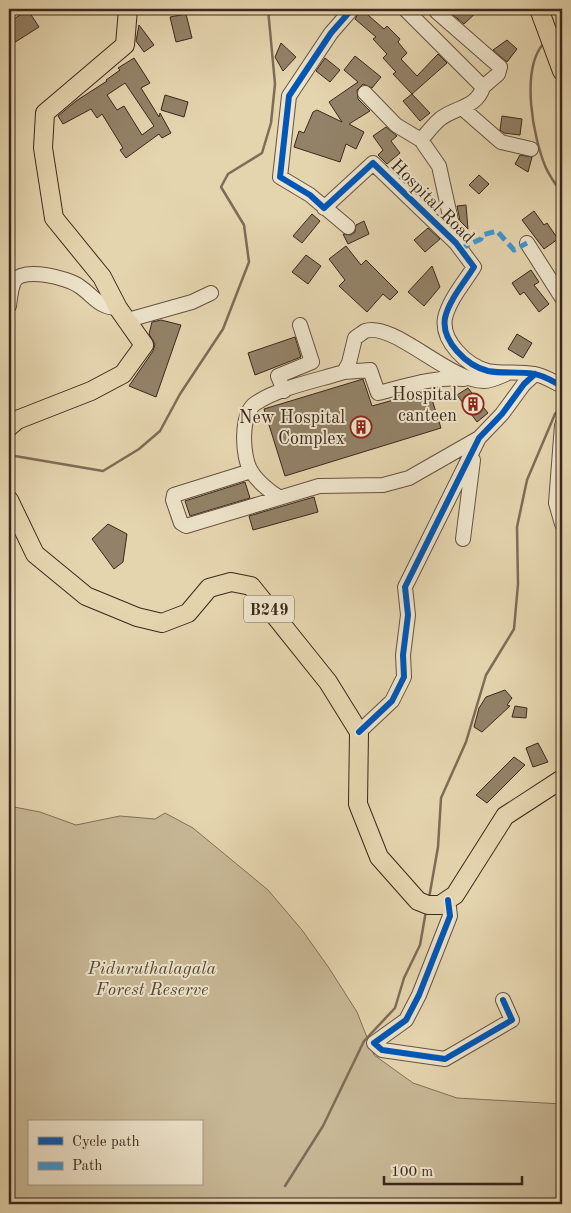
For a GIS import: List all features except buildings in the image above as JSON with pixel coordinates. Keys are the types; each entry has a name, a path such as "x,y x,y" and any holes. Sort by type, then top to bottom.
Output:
{"main road":[{"path":"9,427 17,420 91,390 123,374 144,345 102,278 54,218 43,148 45,113 125,45 128,9"},
{"path":"539,9 562,71"},
{"name":"B249","path":"9,500 35,554 86,596 136,617 162,623 188,613 210,588 231,582 250,586 328,682 360,732"},
{"path":"360,732 358,804 379,857 418,901 428,905 444,902 455,895 505,816 562,779"}],"street":[{"path":"348,227 310,195 280,177 289,96 331,33 352,9"},
{"path":"405,9 483,87"},
{"path":"421,140 440,119 474,102 481,94 483,87 498,74 500,67 437,12"},
{"path":"365,93 396,124 421,140 439,166 456,243"},
{"path":"462,108 501,142 531,149"},
{"name":"Hospital Road","path":"324,208 373,163 456,243 474,267 448,307 445,320 448,335 456,351 468,362 486,371 509,374 535,374 562,386"},
{"path":"527,243 562,298"},
{"path":"9,306 15,280 19,276 33,274 71,282 80,286 100,305 123,314 192,302 211,293"},
{"path":"284,391 278,376 312,362 300,325"},
{"path":"344,372 349,363 356,338 366,331 381,332 396,337 442,365 477,380"},
{"path":"279,497 273,494 251,471 244,448 246,420 254,403 284,391 344,372 370,370 378,393 443,379 487,381 509,374"},
{"path":"360,732 392,701 404,677 403,655 408,615 405,587 477,444 524,384 535,374"},
{"path":"561,515 556,503 562,425"},
{"path":"251,471 174,496 172,500 182,524 186,526 319,486 383,485 392,483 409,478 477,444"},
{"path":"463,538 477,444"},
{"path":"444,902 450,916 419,995 406,1020 374,1043 382,1050 445,1059 512,1020 503,1000"}],"green space":[{"name":"Piduruthalagala Forest Reserve","path":"9,806 40,812 76,825 120,816 155,819 165,813 193,828 268,890 302,930 357,1012 374,1055 413,1083 457,1098 562,1104 562,1204 9,1204"}],"waterway":[{"path":"9,455 103,471 139,449 160,431 180,394 223,329 249,262 244,225 221,187 228,174 262,153 271,123 275,84 268,9"},
{"path":"544,43 532,69 531,104 533,122 541,155 562,194"},
{"path":"429,898 438,847 441,798 466,742 486,675 514,629 518,584 517,527 527,480 555,414 559,410"},
{"path":"285,1186 323,1126 364,1041 395,1008 404,978 420,945 426,911"}],"marked path":[{"path":"460,249 481,239 482,235 497,231 514,250 527,243"}],"cycle path":[{"path":"352,9 331,33 289,96 280,177 310,195 324,208 373,163 456,243 474,267 453,298 447,311 445,327 451,344 464,358 480,368 488,371 537,375 562,386"},
{"path":"359,732 392,701 404,677 403,655 408,615 405,587 479,438 502,414 524,384 535,374"},
{"path":"448,900 450,916 419,995 406,1020 374,1043 382,1050 445,1059 512,1020 503,1000"}],"place":[{"name":"Hospital canteen","path":"473,404"},
{"name":"New Hospital Complex","path":"361,427"}]}
